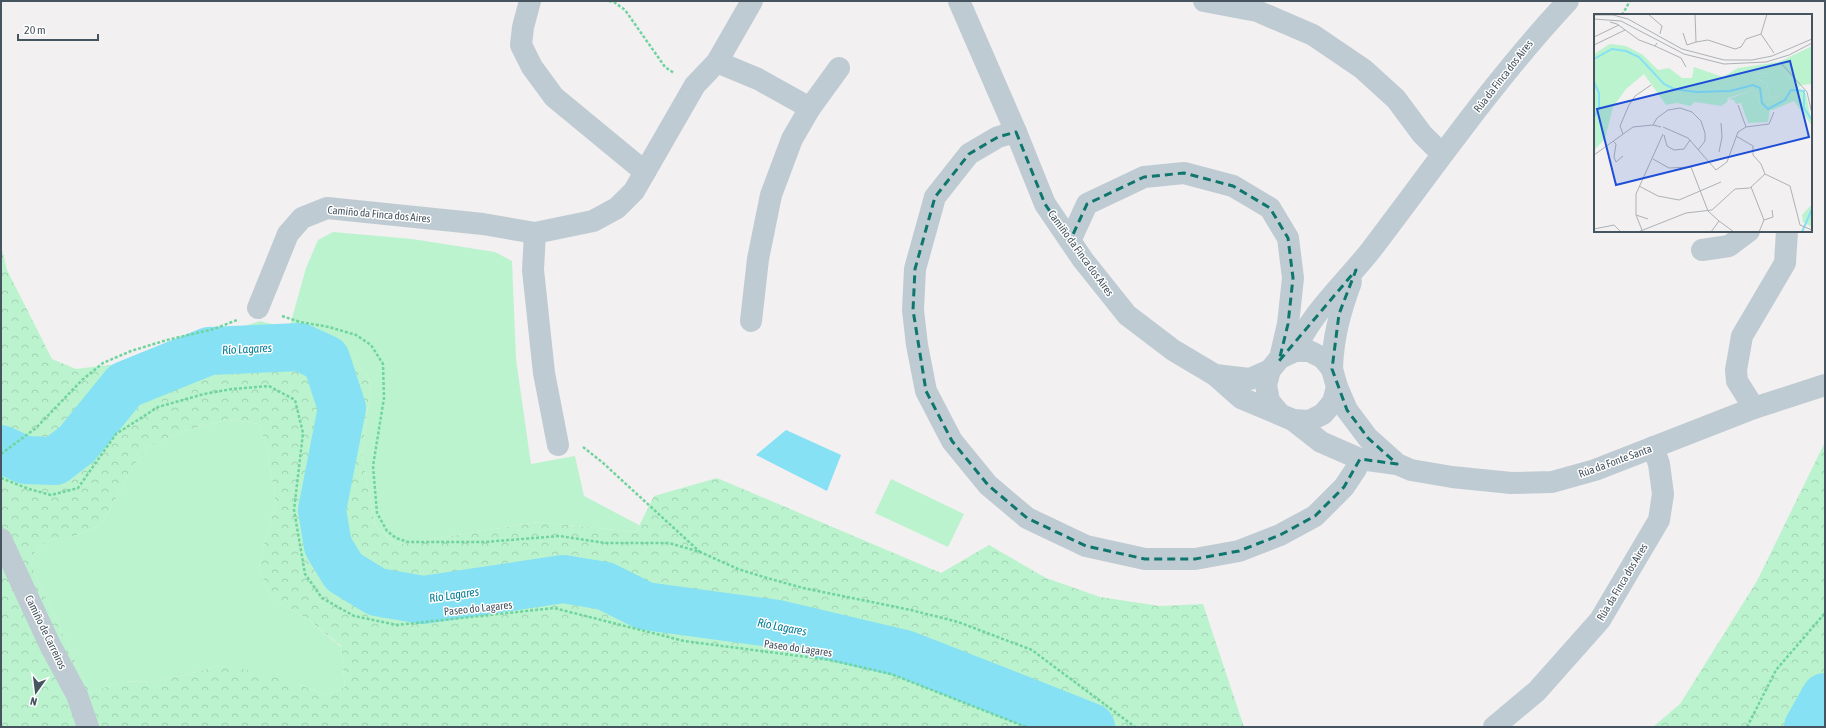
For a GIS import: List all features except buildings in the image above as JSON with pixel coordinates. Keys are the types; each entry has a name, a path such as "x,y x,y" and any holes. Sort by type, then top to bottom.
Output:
{"street":[{"path":"530,1 523,27 521,45 532,67 554,97 645,172"},
{"name":"Camiño da Finca dos Aires","path":"258,308 288,234 302,218 327,208 483,224 535,233 593,222 617,208 634,191 695,85 717,62 752,1"},
{"name":"Camiño da Finca dos Aires","path":"959,1 1016,132 1045,204 1083,260 1127,315 1173,350 1216,375 1241,398 1286,417 1322,442 1360,459 1397,464"},
{"path":"1204,1 1257,11 1313,35 1368,74 1396,99 1422,134 1442,154"},
{"name":"Rúa da Finca dos Aires","path":"1282,360 1356,270 1442,154 1534,38 1568,1"},
{"path":"717,62 758,79 810,108"},
{"path":"751,321 758,259 771,195 792,139 810,108 839,68"},
{"path":"1016,132 998,137 969,154 935,197 915,269 913,310 917,345 926,390 952,441 988,485 1027,518 1086,546 1145,559 1194,559 1239,551 1280,535 1315,516 1344,487 1356,469 1360,459"},
{"path":"1070,241 1087,204 1144,177 1184,173 1233,186 1270,208 1288,238 1293,278 1288,324 1282,360 1266,385 1269,401 1286,417 1309,421 1323,414 1333,402 1335,378 1323,358 1309,351 1282,360"},
{"path":"1702,250 1729,246 1748,232"},
{"path":"1754,408 1737,381 1736,370 1742,336 1785,263 1787,232"},
{"path":"535,233 534,278 544,373 558,445"},
{"name":"Rúa da Finca dos Aires","path":"1356,270 1339,314 1333,347 1335,378 1347,410 1368,438 1397,464"},
{"name":"Camiño da Finca dos Aires","path":"1216,375 1250,379 1282,360"},
{"name":"Rúa da Fonte Santa","path":"1397,464 1412,470 1511,483 1552,482 1595,470 1754,408 1825,385"},
{"name":"Rúa da Finca dos Aires","path":"1494,727 1537,691 1600,620 1659,520 1663,494 1659,464 1653,447"},
{"name":"Camiño de Carreiros","path":"1,538 50,645 76,695 88,727"}],"path":[{"path":"609,1 614,2 625,10 665,67 695,85"},
{"path":"1623,14 1630,1"},
{"path":"1,454 36,428 82,380 103,363 132,351 167,340 214,329 236,320 258,308 300,322 329,326 356,335 371,345 382,364 384,398 373,466 377,514 387,531 396,538 408,542 485,542 560,536 605,543 668,543 700,552 738,569 803,588 911,610 958,622 1032,650 1135,727"},
{"name":"Paseo do Lagares","path":"1,478 29,489 51,495 78,488 116,434 158,407 204,394 232,389 269,386 295,400 303,434 294,510 305,574 322,598 354,616 397,625 554,608 684,640 830,660 891,674 1026,727"},
{"path":"558,445 582,447 602,462 700,552"},
{"path":"1747,727 1776,670 1825,613"}],"highlighted area":[{"path":"1016,132 1045,204 1070,241 1087,204 1144,177 1184,173 1233,186 1270,208 1288,238 1293,278 1288,324 1279,361 1356,270 1339,314 1332,369 1347,410 1368,438 1397,464 1360,459 1344,487 1315,516 1280,535 1239,551 1195,559 1145,559 1086,546 1027,518 988,485 952,441 926,391 913,310 915,269 935,197 969,154 998,137"}],"green space":[{"path":"333,232 412,239 495,252 512,261 516,359 531,464 575,456 584,496 639,525 636,532 537,522 396,545 375,525 362,456 371,382 340,341 289,329 306,268 318,240"},
{"path":"1,245 7,270 52,359 76,369 118,364 173,345 223,333 260,321 340,341 371,382 362,456 375,525 396,545 538,522 636,532 654,496 717,478 941,573 989,545 1046,578 1100,597 1160,606 1203,604 1244,727 1,727 1,445 4,440 1,442","holes":["230,419 259,424 267,448 276,504 265,540 259,568 270,597 309,620 341,646 345,687 325,695 301,685 254,671 220,666 159,681 120,682 90,693 31,565 37,546 53,540 74,536 101,525 133,467 148,447 183,431"]},
{"path":"230,419 259,424 267,448 276,504 265,540 259,568 270,597 309,620 341,647 345,687 325,695 301,685 220,666 159,681 120,682 90,693 31,565 37,546 53,540 74,536 101,525 133,467 148,447 183,431"},
{"path":"1825,442 1825,727 1653,727 1680,704 1757,581"},
{"path":"891,479 964,514 948,547 875,513"}],"water":[{"path":"786,430 841,455 827,491 756,455"}],"waterway":[{"name":"Río Lagares","path":"1,449 25,460 55,461 77,444 125,385 209,351 300,347 326,359 342,408 322,510 328,546 344,572 377,592 423,600 563,579 605,586 645,606 778,624 905,654 1091,727"},
{"name":"Río Lagares","path":"1808,727 1825,697"}]}
